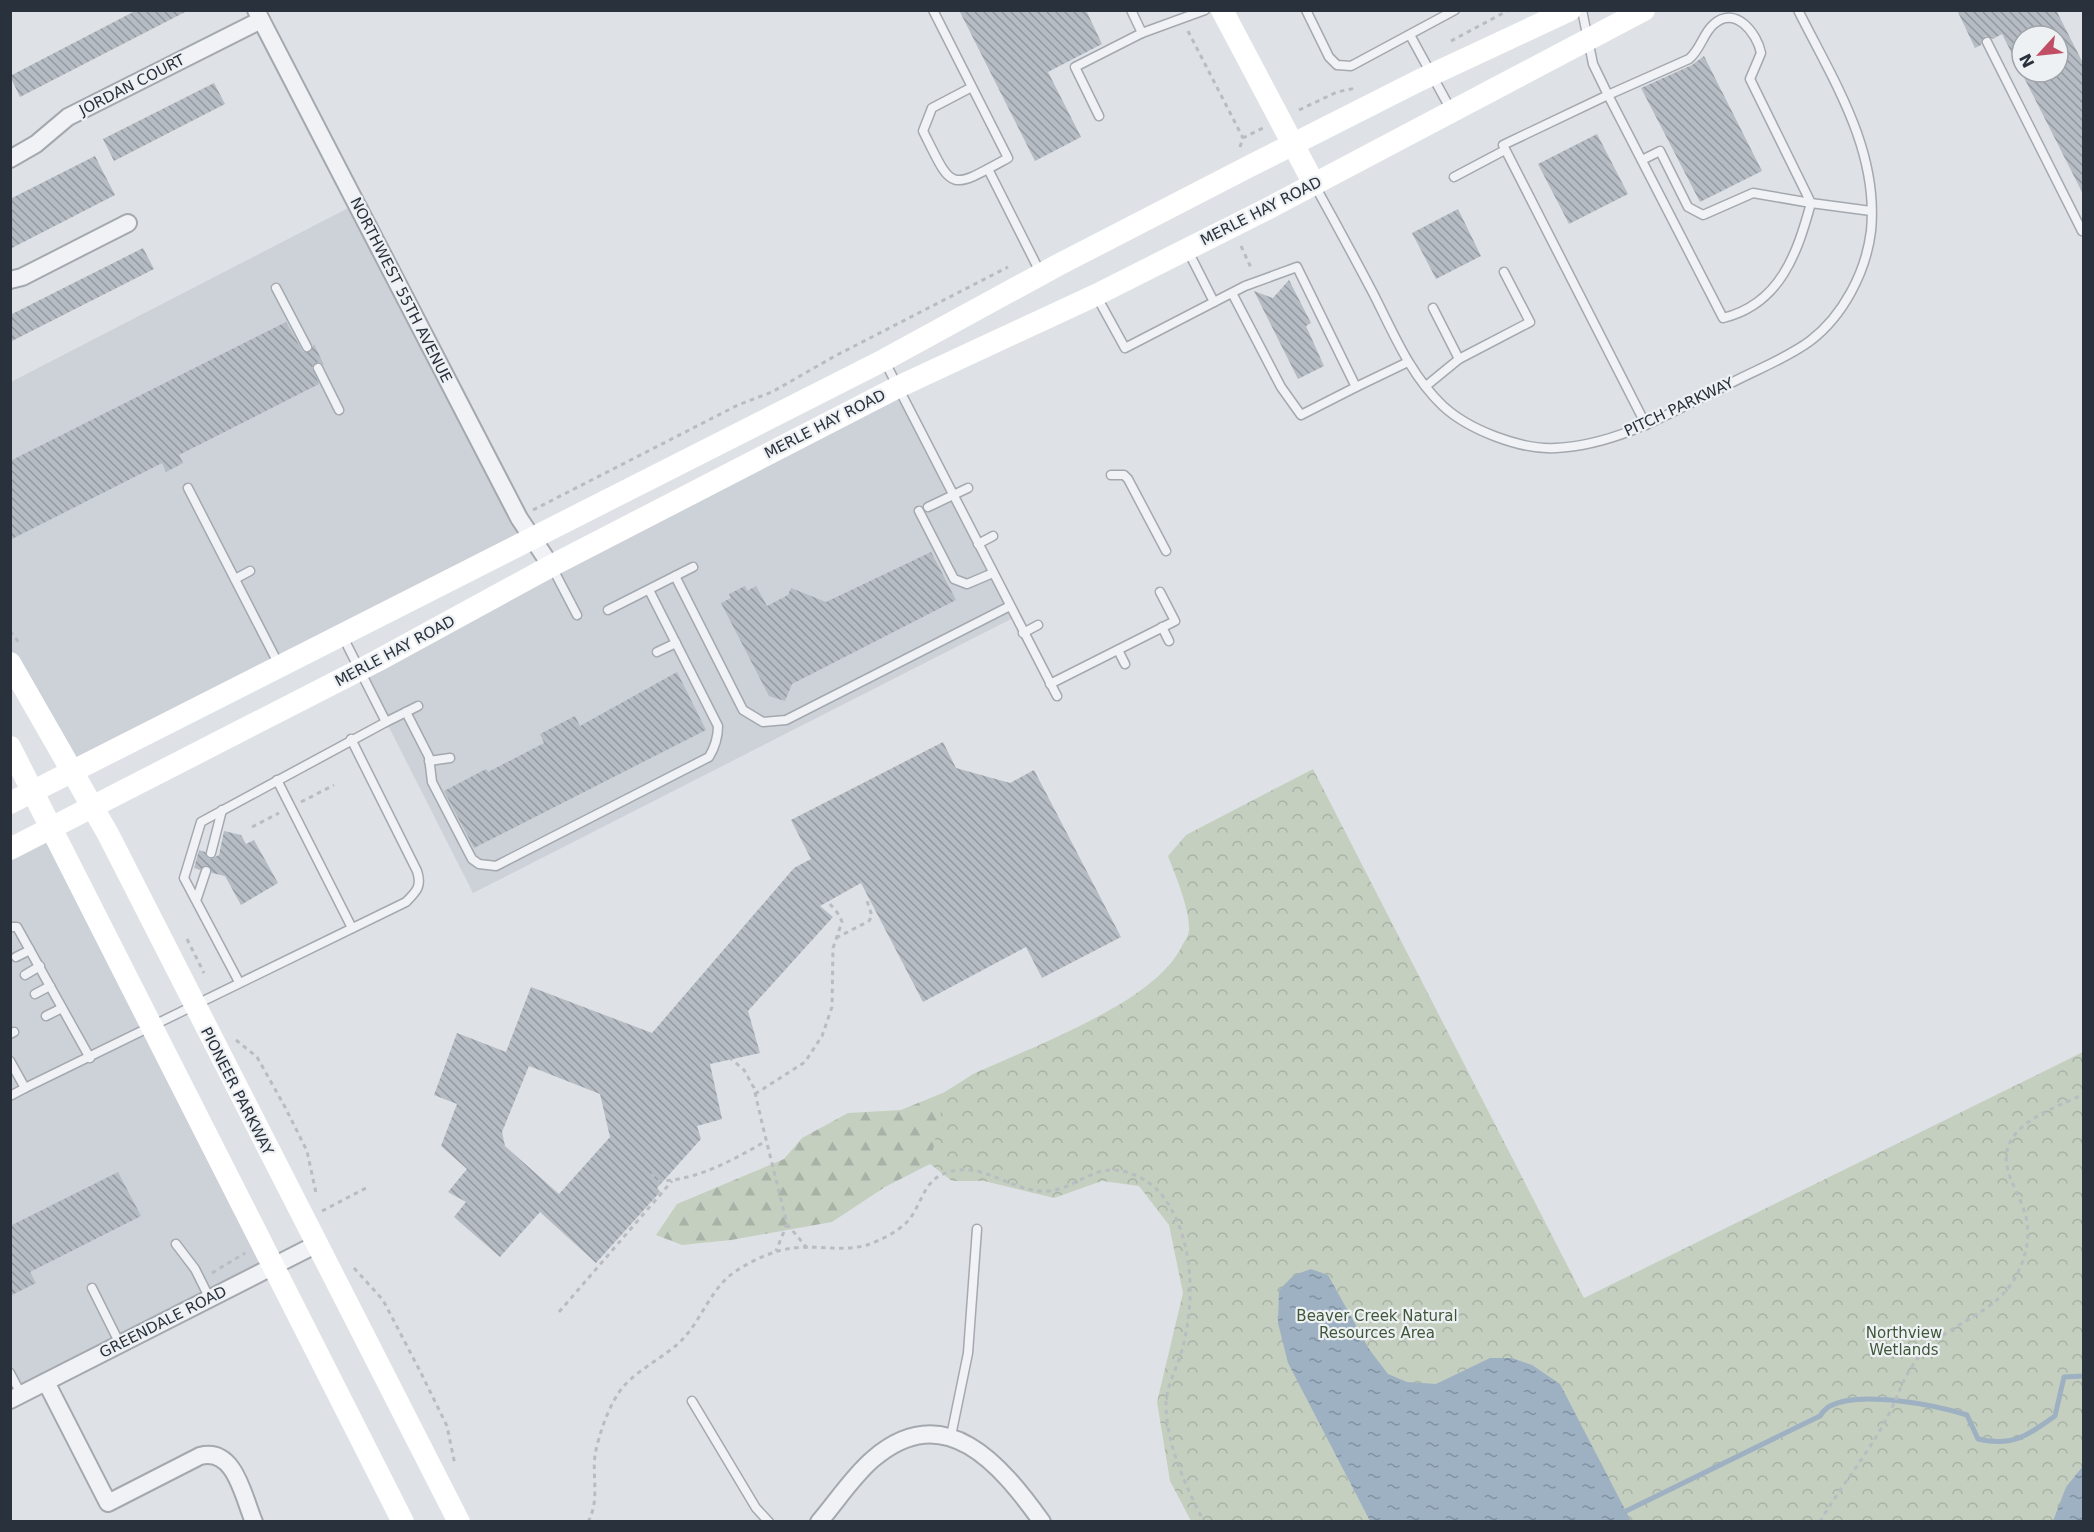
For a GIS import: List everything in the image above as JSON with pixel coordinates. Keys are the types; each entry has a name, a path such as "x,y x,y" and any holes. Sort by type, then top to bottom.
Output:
{"main road":[{"path":"1222,10 1314,184"},
{"name":"MERLE HAY ROAD","path":"10,803 884,360 1036,265 1293,145 1427,65 1570,10"},
{"name":"MERLE HAY ROAD","path":"10,849 360,670 551,566 898,387 1096,295 1453,113 1644,10"},
{"name":"PIONEER PARKWAY","path":"10,663 74,771 202,1002 315,1245 459,1521"},
{"path":"10,747 154,1026 403,1521"}],"street":[{"name":"JORDAN COURT","path":"10,159 36,144 68,117 258,15"},
{"name":"NORTHWEST 55TH AVENUE","path":"258,15 519,518 551,566"},
{"path":"10,280 22,277 128,223"},
{"name":"GREENDALE ROAD","path":"16,1397 315,1245"},
{"path":"46,1382 108,1503 200,1456 210,1454 221,1457 231,1467 254,1521"},
{"path":"819,1521 872,1460 889,1446 908,1438 931,1434 951,1437 968,1443 982,1453 1004,1474 1042,1521"}],"lane":[{"path":"933,10 1008,158 965,181 953,180 944,172 923,131 933,108 972,87"},
{"path":"1131,10 1142,33"},
{"path":"1100,116 1075,67 1142,33 1206,10"},
{"path":"1306,10 1329,57 1337,65 1351,66 1455,10"},
{"path":"1582,10 1593,64 1608,95 1641,160 1723,318 1751,308 1778,285 1801,242 1811,202 1750,79 1761,53 1760,46 1748,27 1735,19 1728,18 1714,24 1696,53 1689,59 1608,95 1503,146 1646,425"},
{"name":"PITCH PARKWAY","path":"1314,184 1408,362 1444,407 1501,441 1555,449 1604,440 1646,425 1811,340 1842,307 1861,273 1870,232 1871,211 1871,186 1863,146 1842,96 1798,10"},
{"path":"1410,35 1453,113"},
{"path":"1987,42 2080,217 2082,231"},
{"path":"1454,177 1505,150"},
{"path":"1641,160 1660,151 1689,207 1703,215 1754,193 1871,211"},
{"path":"988,169 1036,265"},
{"path":"1187,249 1214,302"},
{"path":"1096,295 1125,348 1232,293 1297,267 1356,387"},
{"path":"1426,386 1459,359 1530,322 1504,273"},
{"path":"276,288 307,347"},
{"path":"1232,293 1281,387 1301,415 1408,362"},
{"path":"1433,308 1459,359"},
{"path":"884,360 1057,696"},
{"path":"318,368 339,410"},
{"path":"1111,475 1124,475 1128,479 1166,551"},
{"path":"188,488 279,665"},
{"path":"928,507 968,488"},
{"path":"919,511 954,579 967,584 993,573"},
{"path":"978,544 993,536"},
{"path":"551,566 577,615"},
{"path":"608,610 693,567"},
{"path":"235,579 250,571"},
{"path":"675,576 743,710 763,722 786,720 1010,606"},
{"path":"406,712 429,761 432,782 472,860 479,864 496,866 709,758 718,737 718,726 649,590"},
{"path":"1050,684 1175,621 1160,592"},
{"path":"1023,633 1038,625"},
{"path":"1162,627 1169,641"},
{"path":"342,635 386,722"},
{"path":"657,652 676,643"},
{"path":"1118,650 1125,664"},
{"path":"239,982 184,878 201,822 351,739 418,706"},
{"path":"10,1096 406,902 417,891 420,881 351,739"},
{"path":"429,761 450,758"},
{"path":"277,780 352,928"},
{"path":"212,853 222,810"},
{"path":"196,898 206,871"},
{"path":"10,927 17,927 90,1058"},
{"path":"16,957 30,950"},
{"path":"25,975 40,966"},
{"path":"35,994 50,986"},
{"path":"46,1016 62,1008"},
{"path":"10,1061 25,1088"},
{"path":"951,1437 968,1353 977,1229"},
{"path":"176,1244 200,1279 210,1299"},
{"path":"92,1288 120,1344"},
{"path":"10,1373 16,1397"},
{"path":"692,1401 756,1508 769,1521"}],"path":[{"path":"1427,65 1509,10"},
{"path":"1182,19 1243,138 1241,145 1234,151"},
{"path":"1243,138 1337,92 1364,85"},
{"path":"519,518 738,405 772,392 843,352 1036,265"},
{"path":"755,1094 792,1072 816,1048 832,1007 835,939 842,922 840,914 806,882"},
{"path":"835,939 869,921 872,916 866,898"},
{"path":"185,937 199,960 202,1002"},
{"path":"234,1039 257,1057 289,1116 307,1152 317,1199"},
{"path":"729,1057 744,1070 755,1094 787,1224 808,1248"},
{"path":"1820,1521 1889,1413 1898,1389 1920,1356 1957,1326 1979,1316 1997,1302 2019,1272 2028,1243 2026,1216 2006,1171 2009,1148 2019,1129 2084,1094"},
{"path":"651,1174 659,1181 683,1180 721,1165 766,1141"},
{"path":"588,1521 596,1500 595,1455 608,1416 624,1386 686,1336 709,1299 734,1272 776,1251 808,1248 848,1249 869,1244 906,1223 927,1187 939,1175 957,1169 986,1172 1040,1191 1056,1190 1101,1171 1124,1172 1145,1179 1166,1200 1180,1227 1191,1295 1183,1348 1166,1403 1179,1471 1204,1521"},
{"path":"559,1312 672,1181"},
{"path":"320,1205 322,1212 366,1188"},
{"path":"776,1251 787,1224"},
{"path":"200,1279 246,1252"},
{"path":"348,1259 367,1285 383,1300 421,1373 447,1426 457,1469"}],"shaded area":[{"path":"356,204 532,540 74,771 11,663 11,382"},
{"path":"898,387 1015,617 473,893 360,670"},
{"path":"53,828 275,1265 11,1400 11,850"}],"green space":[{"name":"Beaver Creek Natural Resources Area","path":"1313,769 1584,1298 2083,1052 2083,1521 1191,1521 1170,1481 1157,1402 1183,1293 1169,1225 1139,1186 1102,1181 1054,1198 984,1181 952,1181 930,1164 945,1092 1108,1011 1138,992 1163,971 1181,948 1188,935 1189,922 1185,903 1168,856 1186,835"},
{"path":"1159,977 1199,1004 1302,1178 1335,1244 1258,1292 1293,1521 1217,1521 1197,1485 1180,1420 1179,1390 1205,1325 1206,1276 1194,1205 1175,1165 1141,1137 1090,1136 1051,1151 930,1164 885,1187 832,1222 731,1240 682,1245 656,1235 677,1204 784,1159 802,1138 848,1113 901,1110 945,1092 973,1074 1030,1049 1069,1046 1111,1068 1153,1072 1143,1048 1138,994"}],"water":[{"path":"1311,1269 1328,1275 1369,1349 1388,1374 1407,1382 1436,1384 1490,1358 1512,1358 1532,1365 1560,1384 1631,1521 1370,1521 1288,1363 1278,1323 1279,1290 1294,1275"},
{"path":"2083,1466 2083,1521 2053,1521 2066,1487"}],"building":[{"path":"137,10 189,10 20,97 10,76"},
{"path":"959,10 1086,10 1102,44 1048,72 1081,137 1035,161"},
{"path":"1957,10 2056,10 2063,24 2010,24 2010,50 2002,34 1993,39 1985,36 1981,45 1975,48"},
{"path":"2070,38 2084,65 2084,196 2027,84 2070,84"},
{"path":"1704,56 1762,171 1700,202 1641,88 1692,65"},
{"path":"214,83 225,104 114,161 103,139"},
{"path":"1597,134 1628,194 1569,224 1538,164"},
{"path":"95,156 115,195 10,249 10,199"},
{"path":"1458,209 1481,256 1436,279 1412,233"},
{"path":"143,248 154,269 10,342 10,315"},
{"path":"1289,280 1311,323 1306,326 1324,366 1298,379 1254,291 1273,298"},
{"path":"286,322 303,352 310,352 314,344 324,365 318,362 312,367 319,384 179,455 183,463 166,472 162,463 10,540 10,461"},
{"path":"931,552 956,600 792,684 785,701 769,696 721,603 731,598 729,594 745,586 747,591 756,586 767,606 788,595 791,588 826,602"},
{"path":"677,672 706,730 474,848 444,791 486,769 488,772 544,743 540,734 575,716 580,726"},
{"path":"943,742 956,768 1010,783 1034,770 1121,937 1042,978 1026,947 923,1002 861,883 820,906 833,917 748,1011 760,1053 710,1064 722,1119 697,1126 701,1139 657,1188 660,1192 596,1263 540,1212 500,1257 454,1217 466,1202 448,1192 467,1169 441,1146 457,1104 434,1095 457,1033 506,1052 531,987 652,1033 794,868 811,859 791,820","holes":["529,1066 600,1094 610,1137 559,1194 505,1146 502,1132"]},
{"path":"224,831 241,835 246,844 254,840 278,883 241,905 225,876 212,873 207,865 200,870 194,868 199,850 205,852 210,859 219,855"},
{"path":"118,1172 141,1216 30,1272 36,1283 10,1296 10,1226"}],"waterway":[{"path":"1620,1514 1820,1416 1829,1407 1843,1401 1878,1399 1953,1411 1967,1415 1978,1439 2010,1441 2027,1434 2055,1416 2064,1377 2084,1376"}],"park label":[{"name":"Northview Wetlands","path":"1904,1342"}]}
